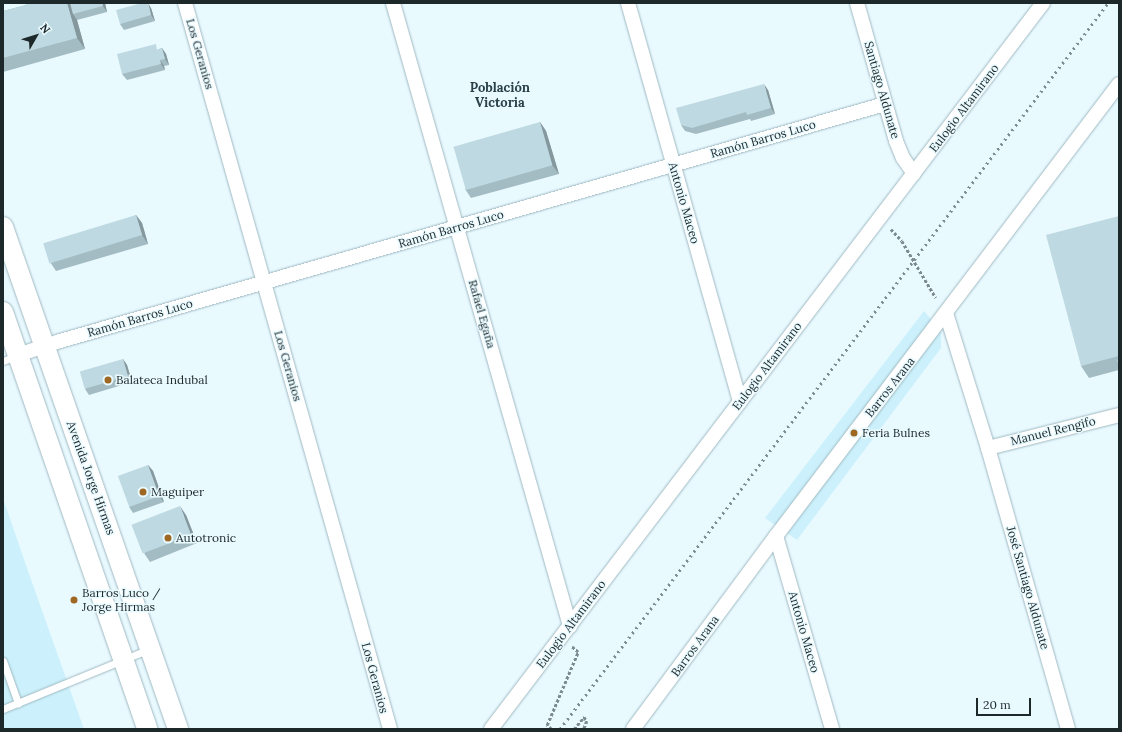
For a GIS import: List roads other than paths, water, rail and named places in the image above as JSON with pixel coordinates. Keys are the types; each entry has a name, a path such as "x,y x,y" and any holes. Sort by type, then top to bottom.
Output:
{"street":[{"name":"Los Geranios","path":"185,3 390,729"},
{"name":"Rafael Egaña","path":"393,3 570,626"},
{"name":"Antonio Maceo","path":"628,3 740,402"},
{"name":"Santiago Aldunate","path":"857,3 899,150 914,174"},
{"name":"Eulogio Altamirano","path":"492,729 1043,3"},
{"name":"Barros Arana","path":"633,729 776,536 1118,91"},
{"name":"Ramón Barros Luco","path":"10,358 44,346 885,104"},
{"name":"Avenida Jorge Hirmas","path":"3,227 178,729"},
{"path":"3,312 10,358 147,729"},
{"path":"946,313 988,448"},
{"name":"Manuel Rengifo","path":"988,448 1119,415"},
{"name":"José Santiago Aldunate","path":"988,448 1068,729"},
{"name":"Antonio Maceo","path":"776,536 832,729"}],"lane":[{"path":"3,709 151,649"},
{"path":"3,660 18,703"}],"railway":[{"path":"560,729 1108,3"}],"place":[{"name":"Balateca Indubal","path":"108,380"},
{"name":"Feria Bulnes","path":"854,433"},
{"name":"Maguiper","path":"143,492"},
{"name":"Autotronic","path":"168,538"},
{"name":"Barros Luco / Jorge Hirmas","path":"74,600"}],"district":[{"name":"Población Victoria","path":"500,96"}]}
